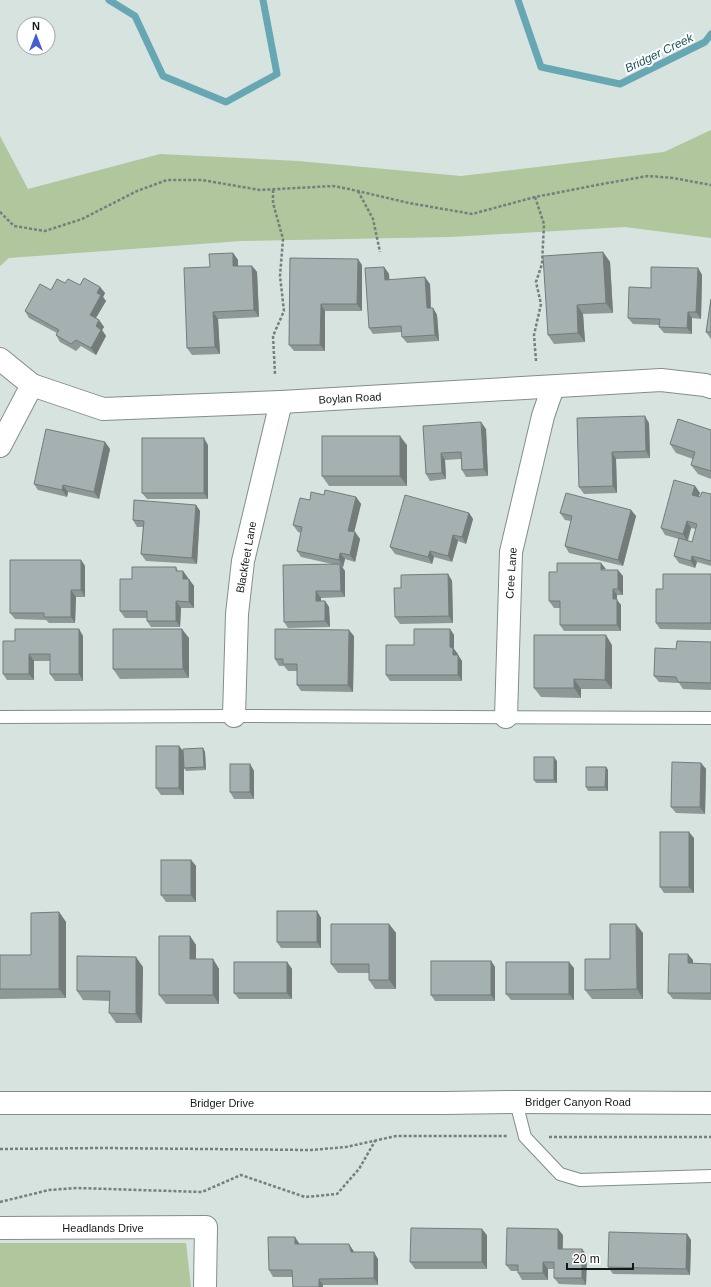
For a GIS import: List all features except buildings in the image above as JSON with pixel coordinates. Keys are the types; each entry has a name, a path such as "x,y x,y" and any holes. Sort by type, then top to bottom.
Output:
{"street":[{"name":"Boylan Road","path":"0,360 32,385 103,409 281,402 662,380 706,385 711,387"},
{"path":"0,446 32,385"},
{"name":"Cree Lane","path":"506,717 511,552 543,416 553,387"},
{"name":"Blackfeet Lane","path":"234,716 237,614 243,561 281,402"},
{"name":"Bridger Drive","path":"0,1103 445,1103"},
{"name":"Bridger Canyon Road","path":"445,1103 711,1103"},
{"name":"Headlands Drive","path":"0,1228 206,1227 205,1287"}],"lane":[{"path":"0,717 234,716 711,718"},
{"path":"516,1102 525,1137 560,1174 580,1180 711,1176"}],"path":[{"path":"0,212 14,226 45,231 82,219 137,191 167,180 202,180 260,190 333,186 409,203 472,214 535,197 648,176 673,178 711,186"},
{"path":"273,190 273,203 283,239 280,276 284,310 273,336 275,374"},
{"path":"358,191 373,219 380,252"},
{"path":"535,197 544,224 542,264 536,282 541,304 534,335 536,361"},
{"path":"0,1149 102,1148 311,1150 346,1147 396,1136 711,1137"},
{"path":"0,1202 49,1190 70,1189 202,1192 241,1175 305,1197 337,1194 359,1169 375,1141"}],"green space":[{"path":"711,130 711,238 625,227 450,237 241,241 9,258 0,266 0,136 28,189 160,154 298,161 461,176 664,152"},
{"path":"0,1243 186,1243 191,1287 0,1287"}],"waterway":[{"name":"Bridger Creek","path":"109,0 135,16 163,76 226,102 277,74 263,0"},
{"name":"Bridger Creek","path":"518,0 541,67 620,84 705,42 711,34"}]}
